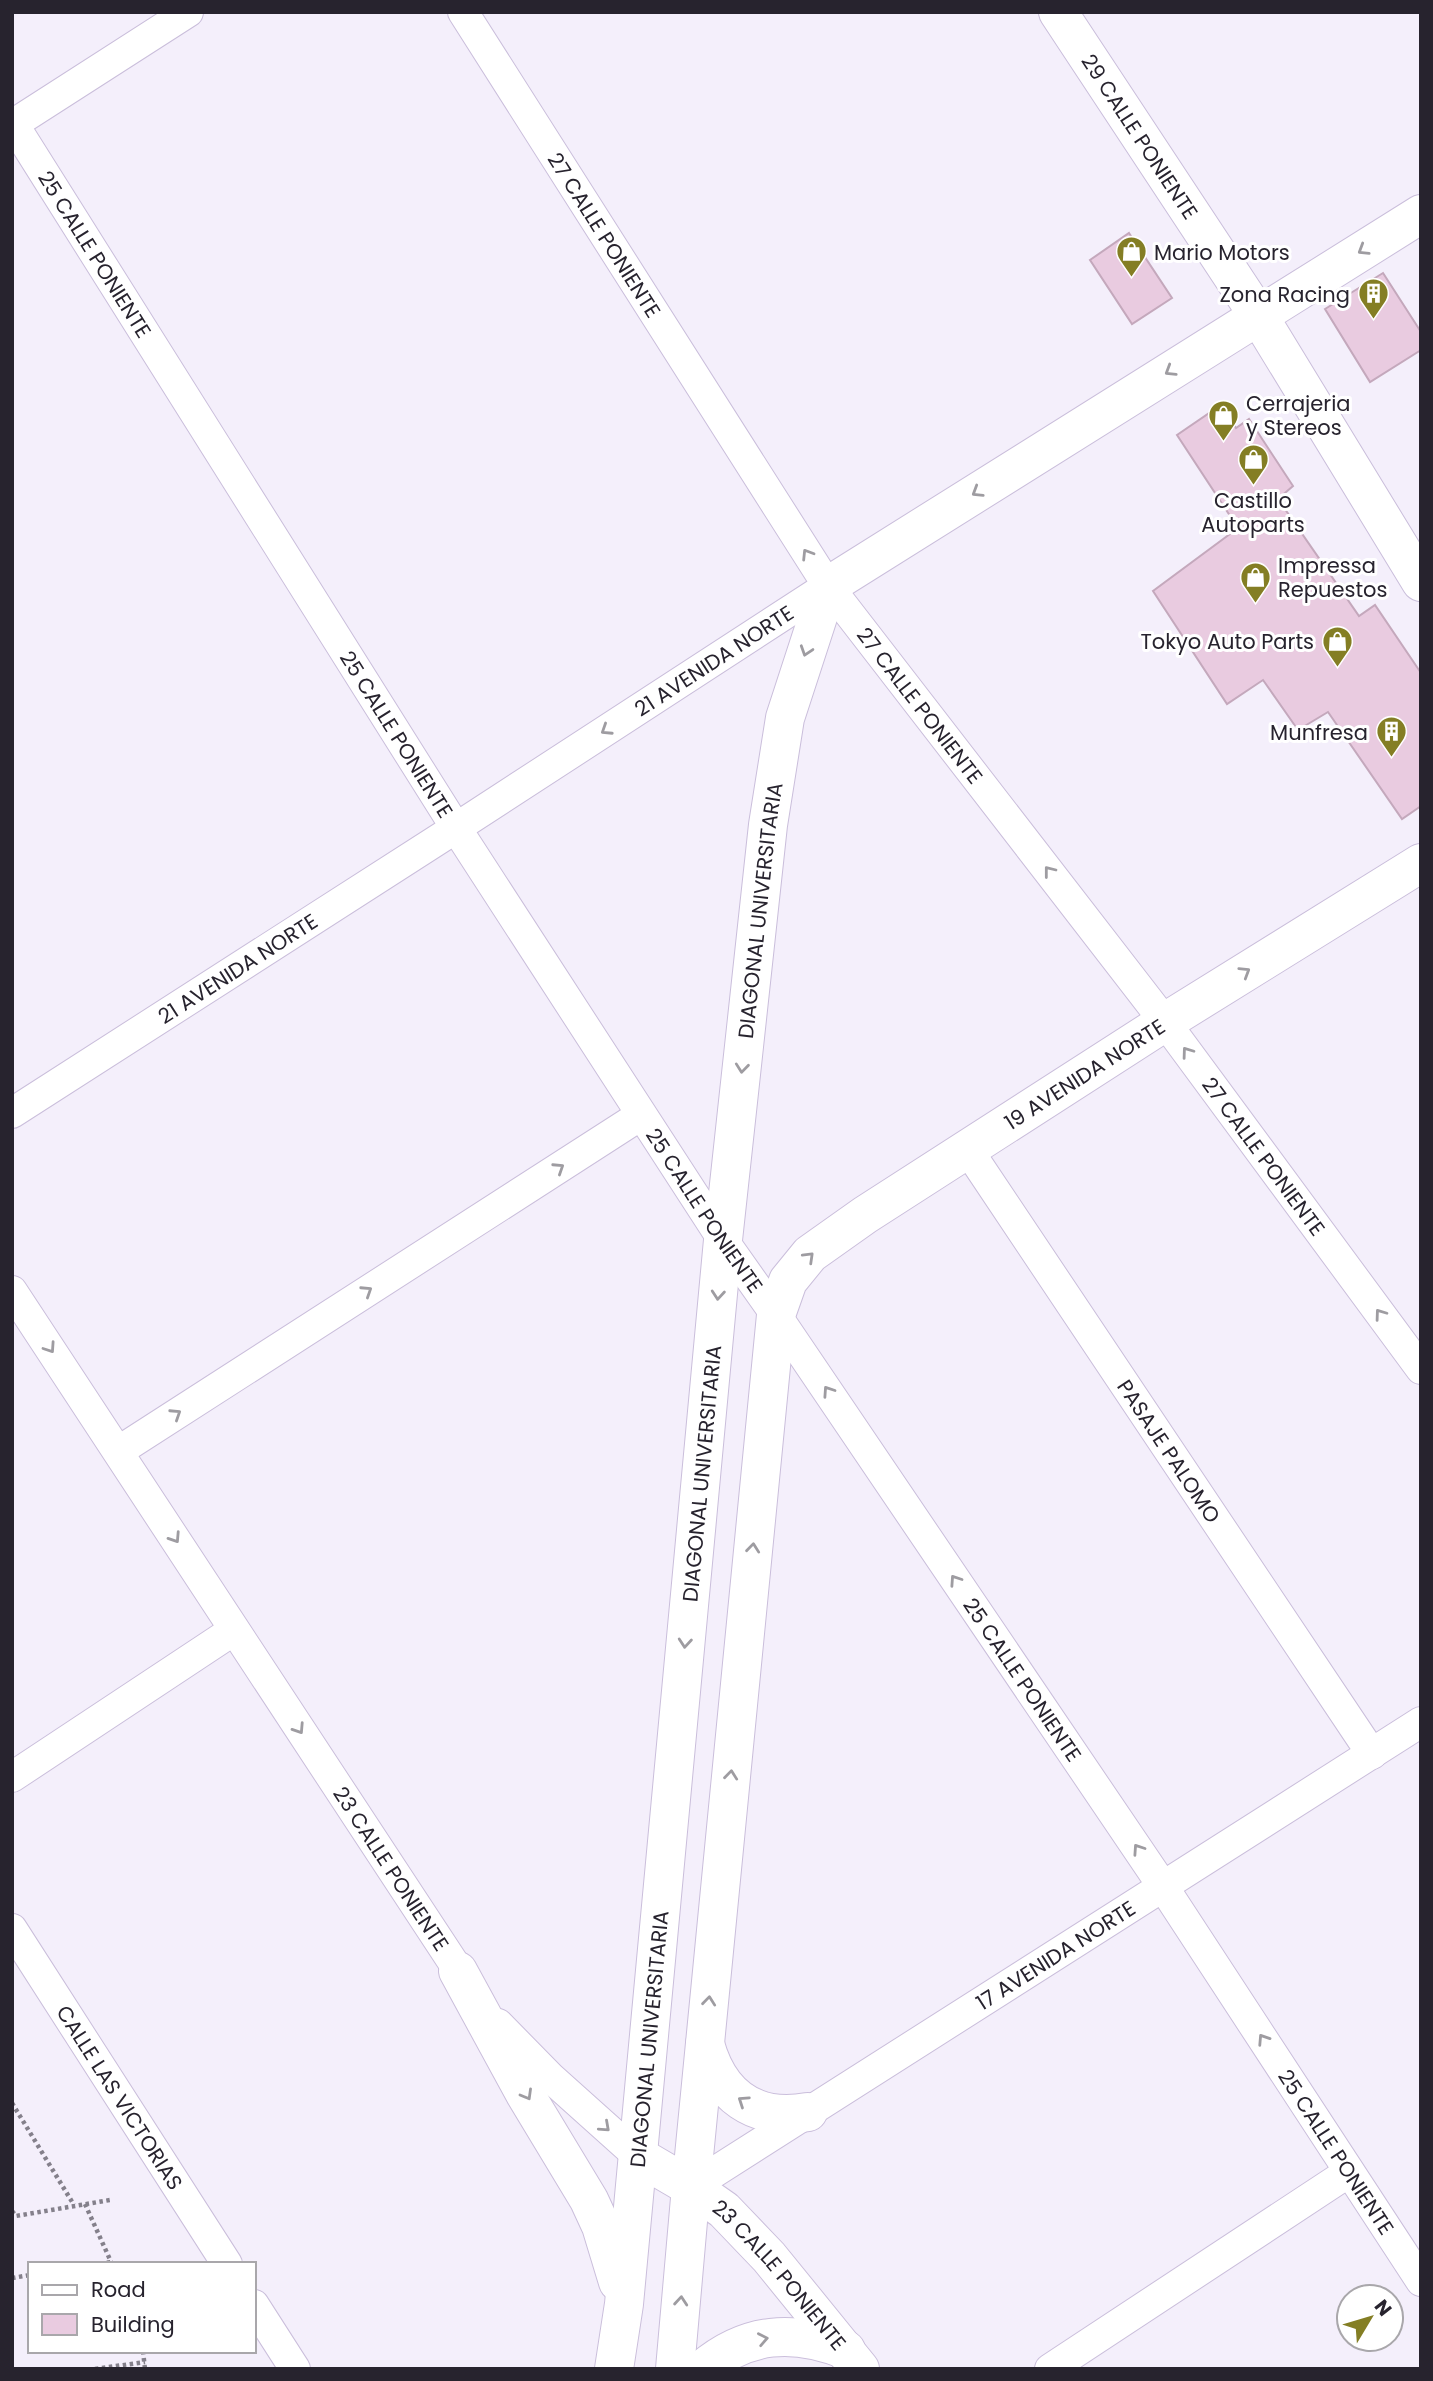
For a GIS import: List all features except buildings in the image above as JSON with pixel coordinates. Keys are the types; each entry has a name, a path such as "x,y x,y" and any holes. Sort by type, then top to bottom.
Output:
{"main road":[{"name":"29 CALLE PONIENTE","path":"1058,12 1258,315 1421,582"},
{"name":"21 AVENIDA NORTE","path":"828,586 1421,214"},
{"name":"DIAGONAL UNIVERSITARIA","path":"614,2369 624,2304 723,1240 768,825 785,718 828,586"},
{"name":"19 AVENIDA NORTE","path":"776,1315 788,1280 810,1254 865,1215 1165,1022 1421,863"},
{"path":"675,2369 776,1315"},
{"path":"458,1971 589,2200 613,2262 624,2304"},
{"path":"705,2044 721,2082 742,2101 767,2112 794,2115 808,2112"},
{"name":"23 CALLE PONIENTE","path":"638,2156 724,2210 750,2236 853,2359"},
{"path":"703,2369 736,2347 779,2336 814,2339 853,2359"}],"street":[{"path":"13,124 188,12"},
{"name":"27 CALLE PONIENTE","path":"463,12 828,586 1165,1022 1421,1369"},
{"name":"25 CALLE PONIENTE","path":"13,124 456,828 641,1115 723,1240 1162,1885 1421,2281"},
{"name":"21 AVENIDA NORTE","path":"12,1113 828,586"},
{"path":"119,1451 641,1115"},
{"name":"PASAJE PALOMO","path":"968,1150 1372,1754"},
{"name":"23 CALLE PONIENTE","path":"12,1291 458,1971 494,2021 522,2051 638,2156"},
{"path":"12,1777 234,1630"},
{"name":"17 AVENIDA NORTE","path":"691,2187 1421,1722"},
{"name":"CALLE LAS VICTORIAS","path":"12,1929 226,2262"},
{"path":"1050,2369 1349,2172"},
{"path":"256,2308 295,2369"}],"path":[{"path":"12,2102 74,2205"},
{"path":"12,2211 16,2216 110,2200"},
{"path":"85,2204 112,2262"},
{"path":"143,2353 145,2369"},
{"path":"95,2369 145,2362"}],"place":[{"name":"Mario Motors","path":"1131,279"},
{"name":"Zona Racing","path":"1373,321"},
{"name":"Cerrajeria y Stereos","path":"1223,442"},
{"name":"Castillo Autoparts","path":"1253,487"},
{"name":"Impressa Repuestos","path":"1255,604"},
{"name":"Tokyo Auto Parts","path":"1337,668"},
{"name":"Munfresa","path":"1391,759"}]}
